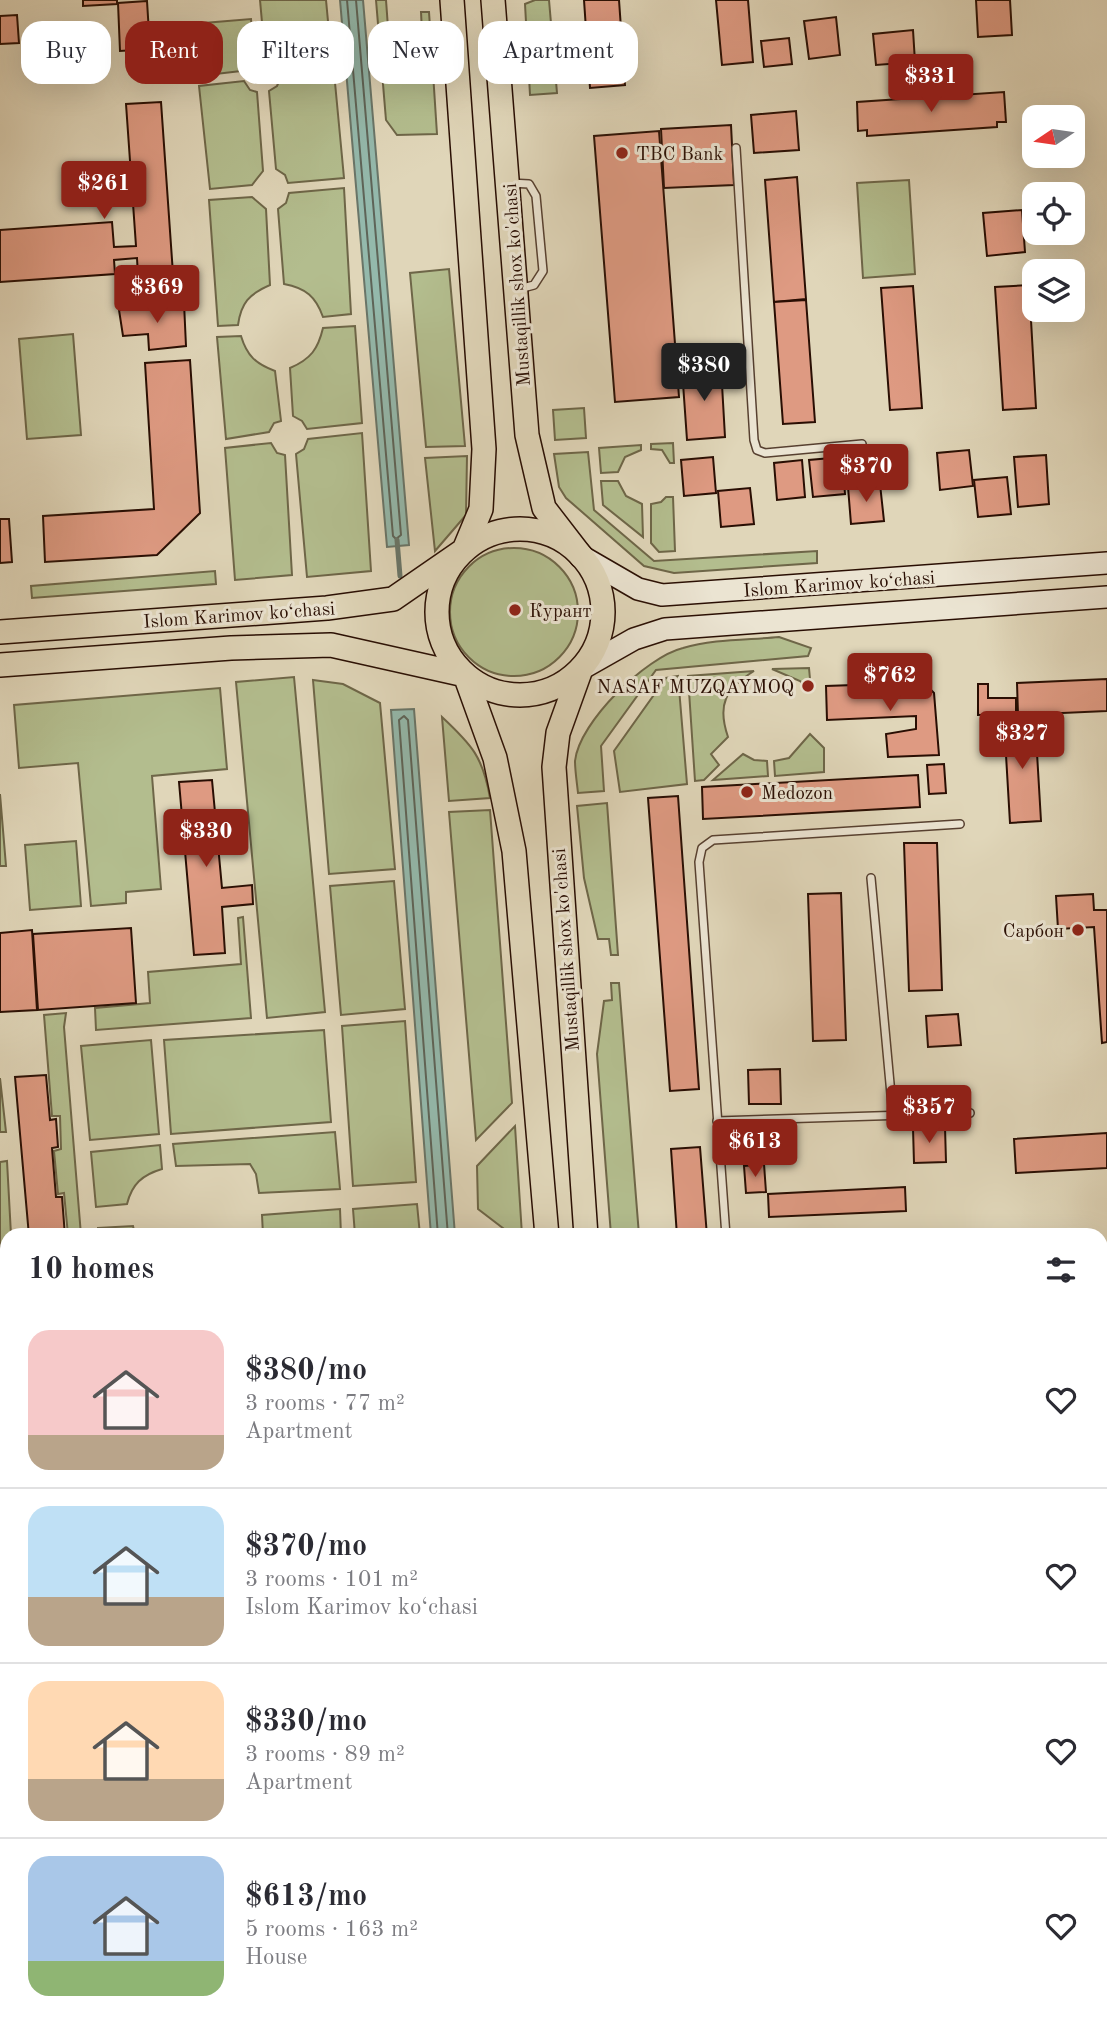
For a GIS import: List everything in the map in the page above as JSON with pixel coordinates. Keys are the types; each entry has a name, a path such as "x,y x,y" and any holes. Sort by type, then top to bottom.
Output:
{"main road":[{"path":"452,0 484,449 481,509 464,550 446,572 437,599 438,627 447,653 465,675 486,689 511,696 537,694 561,685 581,669 595,648 602,625 602,600 595,577 581,556 561,540 536,531 511,529 485,536 464,550"},
{"name":"Mustaqillik shox ko'chasi","path":"493,0 527,435 544,508 581,556"},
{"name":"Islom Karimov ko‘chasi","path":"0,632 327,608 393,599 464,550"},
{"name":"Islom Karimov ko‘chasi","path":"581,556 638,589 662,595 1107,563"},
{"name":"Islom Karimov ko‘chasi","path":"581,669 634,639 665,629 1107,597"},
{"name":"Islom Karimov ko‘chasi","path":"0,665 230,648 331,646 465,675"},
{"name":"Mustaqillik shox ko'chasi","path":"581,669 558,733 554,767 585,1228"},
{"name":"Mustaqillik shox ko'chasi","path":"465,675 495,758 514,851 546,1228"}],"lane":[{"path":"736,148 754,440 757,450 765,453 862,444"},
{"path":"725,1228 699,862 702,848 713,839 960,824"},
{"path":"871,878 893,1116"},
{"path":"717,1121 970,1113"}],"green space":[{"path":"260,0 326,0 328,21 262,21"},
{"path":"376,0 386,0 388,21 378,21"},
{"path":"535,0 549,0 551,21 526,21 525,4"},
{"path":"421,12 429,12 430,21 421,21"},
{"path":"251,19 237,21 237,71 223,73 223,21"},
{"path":"246,84 250,90 257,92 263,171 252,185 210,189 199,86"},
{"path":"335,84 344,178 288,183 285,175 276,169 269,91 277,86"},
{"path":"383,84 434,84 437,134 397,135 386,120"},
{"path":"529,84 556,84 557,93 530,95"},
{"path":"909,180 915,274 863,278 857,183"},
{"path":"344,188 351,314 323,317 309,294 284,284 278,209 286,203 289,193"},
{"path":"252,197 266,209 270,285 247,300 238,325 218,326 209,200"},
{"path":"449,269 465,446 426,447 410,273"},
{"path":"355,326 362,423 307,429 302,421 293,416 290,368 312,352 319,342 323,328"},
{"path":"73,334 81,435 27,439 19,339"},
{"path":"241,336 253,358 275,371 281,421 274,423 269,432 226,439 217,337"},
{"path":"584,408 586,438 555,440 553,410"},
{"path":"362,433 371,571 307,577 296,454 304,449 308,439"},
{"path":"271,443 277,453 285,455 292,575 235,580 225,448"},
{"path":"673,443 674,463 670,463 662,450 651,449 651,444"},
{"path":"641,445 641,450 625,457 618,472 601,473 599,448"},
{"path":"588,452 594,510 654,561 817,551 817,563 674,573 644,566 566,498 559,487 554,454"},
{"path":"467,456 466,515 435,551 425,458"},
{"path":"601,481 618,481 626,496 642,504 643,537 603,505"},
{"path":"666,497 673,497 675,551 659,552 651,543 651,504 661,502"},
{"path":"514,548 539,553 559,567 573,587 578,612 573,637 559,657 539,671 514,676 489,671 469,657 455,637 450,612 455,587 469,567 489,553"},
{"path":"215,571 216,584 32,598 31,586"},
{"path":"779,637 811,648 808,656 656,670 601,746 604,791 578,793 575,761 579,745 601,710 634,677 651,664 683,648 718,641"},
{"path":"809,668 811,690 808,691 800,681 772,669"},
{"path":"754,671 736,684 726,699 723,716 728,737 711,754 719,765 704,780 695,781 688,676"},
{"path":"678,676 687,784 620,792 614,751 666,678"},
{"path":"294,677 325,1012 267,1018 236,682"},
{"path":"313,680 343,684 380,703 395,869 329,874"},
{"path":"220,688 227,769 152,776 161,889 126,892 126,903 91,906 78,763 19,768 14,705"},
{"path":"442,717 475,753 484,772 490,798 449,801"},
{"path":"810,734 824,748 824,772 775,776 774,761 789,758"},
{"path":"743,754 754,760 767,761 768,776 713,780"},
{"path":"0,794 6,866 0,866"},
{"path":"607,803 618,955 611,955 609,939 598,939 584,878 577,806"},
{"path":"490,810 512,1103 476,1140 449,812"},
{"path":"76,841 81,906 30,910 25,845"},
{"path":"394,881 405,1009 341,1015 330,886"},
{"path":"243,917 251,1018 96,1030 95,1008 150,1003 148,972 241,964 238,918"},
{"path":"611,983 619,983 638,1228 610,1228 597,1054 604,1001 612,1000"},
{"path":"66,1013 64,1027 80,1228 67,1228 64,1193 58,1194 54,1151 61,1149 60,1116 52,1116 44,1015"},
{"path":"405,1021 416,1182 353,1186 342,1026"},
{"path":"324,1030 331,1122 171,1134 164,1040"},
{"path":"151,1040 159,1134 90,1140 81,1046"},
{"path":"0,1078 6,1132 0,1132"},
{"path":"515,1126 522,1228 503,1228 478,1209 477,1166"},
{"path":"335,1132 340,1189 259,1193 256,1174 250,1164 176,1166 173,1144"},
{"path":"160,1145 162,1169 139,1181 127,1204 96,1207 91,1152"},
{"path":"7,1161 11,1228 0,1228 0,1162"},
{"path":"417,1204 419,1228 354,1228 353,1209"},
{"path":"340,1209 341,1228 263,1228 262,1215"},
{"path":"133,1226 133,1228 98,1228"}],"water":[{"path":"340,0 363,0 409,545 387,547 347,84 354,84 354,21 342,21"},
{"path":"414,709 454,1228 430,1228 391,710"}],"building":[{"path":"83,0 117,0 117,4 83,6"},
{"path":"584,0 619,0 620,21 585,21"},
{"path":"716,0 748,0 753,62 722,65"},
{"path":"976,0 1010,0 1012,35 978,37"},
{"path":"147,1 148,21 125,21 125,51 120,51 118,3"},
{"path":"17,15 19,43 0,44 0,16"},
{"path":"836,17 840,55 809,59 804,21"},
{"path":"913,30 915,62 876,65 873,34"},
{"path":"789,38 792,64 764,67 761,41"},
{"path":"590,84 625,84 625,85 590,88"},
{"path":"1004,92 1006,122 997,122 997,127 867,136 867,130 858,131 857,102"},
{"path":"161,102 173,274 138,276 137,258 114,260 115,274 0,282 0,230 112,222 114,247 136,246 126,104"},
{"path":"796,111 799,150 754,153 751,115"},
{"path":"731,125 734,185 664,188 661,129"},
{"path":"659,131 679,397 615,402 594,136"},
{"path":"797,177 806,299 774,302 765,180"},
{"path":"1022,210 1022,245 1024,245 1025,252 987,256 983,213"},
{"path":"1022,285 1022,322 1031,322 1036,408 1003,410 995,287"},
{"path":"913,286 922,408 890,410 881,288"},
{"path":"806,300 815,422 783,424 774,302"},
{"path":"184,303 186,346 149,350 148,334 123,336 119,310"},
{"path":"190,360 200,513 157,555 45,562 43,516 154,509 145,363"},
{"path":"721,367 725,437 687,440 682,369"},
{"path":"969,450 973,486 940,490 937,453"},
{"path":"1046,455 1049,504 1018,507 1014,457"},
{"path":"713,457 716,493 684,496 681,460"},
{"path":"842,457 845,494 813,497 809,460"},
{"path":"802,460 805,497 777,500 774,463"},
{"path":"1007,477 1011,514 978,517 974,480"},
{"path":"880,484 884,521 851,524 848,487"},
{"path":"750,488 754,524 721,527 718,491"},
{"path":"0,519 9,519 12,562 0,563"},
{"path":"1107,679 1107,711 1018,715 1017,683"},
{"path":"911,683 927,686 934,693 939,755 888,757 886,734 916,729 916,716 827,720 826,686"},
{"path":"978,684 988,684 988,698 1016,698 1016,714 978,715"},
{"path":"1035,719 1041,821 1010,823 1004,721"},
{"path":"944,764 946,793 929,794 927,765"},
{"path":"918,775 920,807 703,819 702,787"},
{"path":"212,780 222,888 252,885 253,904 222,907 225,953 194,955 179,782"},
{"path":"678,796 699,1089 670,1091 648,798"},
{"path":"904,843 937,843 942,990 909,991"},
{"path":"841,893 846,1040 813,1041 808,894"},
{"path":"1093,894 1094,910 1107,910 1107,1042 1102,1043 1094,927 1058,929 1056,896"},
{"path":"131,928 136,1003 38,1010 33,934"},
{"path":"32,930 37,1010 0,1012 0,933"},
{"path":"958,1014 961,1045 928,1047 926,1016"},
{"path":"780,1069 781,1104 749,1104 748,1070"},
{"path":"46,1075 50,1120 56,1119 58,1147 52,1148 56,1197 62,1197 64,1228 28,1228 15,1077"},
{"path":"945,1127 946,1162 914,1163 913,1128"},
{"path":"1107,1133 1107,1168 1016,1173 1014,1139"},
{"path":"700,1147 706,1228 676,1228 671,1149"},
{"path":"764,1164 766,1192 746,1193 744,1166"},
{"path":"905,1187 906,1211 769,1217 768,1194"}],"waterway":[{"path":"397,540 400,576"}],"place":[{"name":"TBC Bank","path":"622,153"},
{"name":"Курант","path":"515,610"},
{"name":"NASAF MUZQAYMOQ","path":"808,686"},
{"name":"Medozon","path":"747,792"},
{"name":"Сарбон","path":"1078,930"}]}
